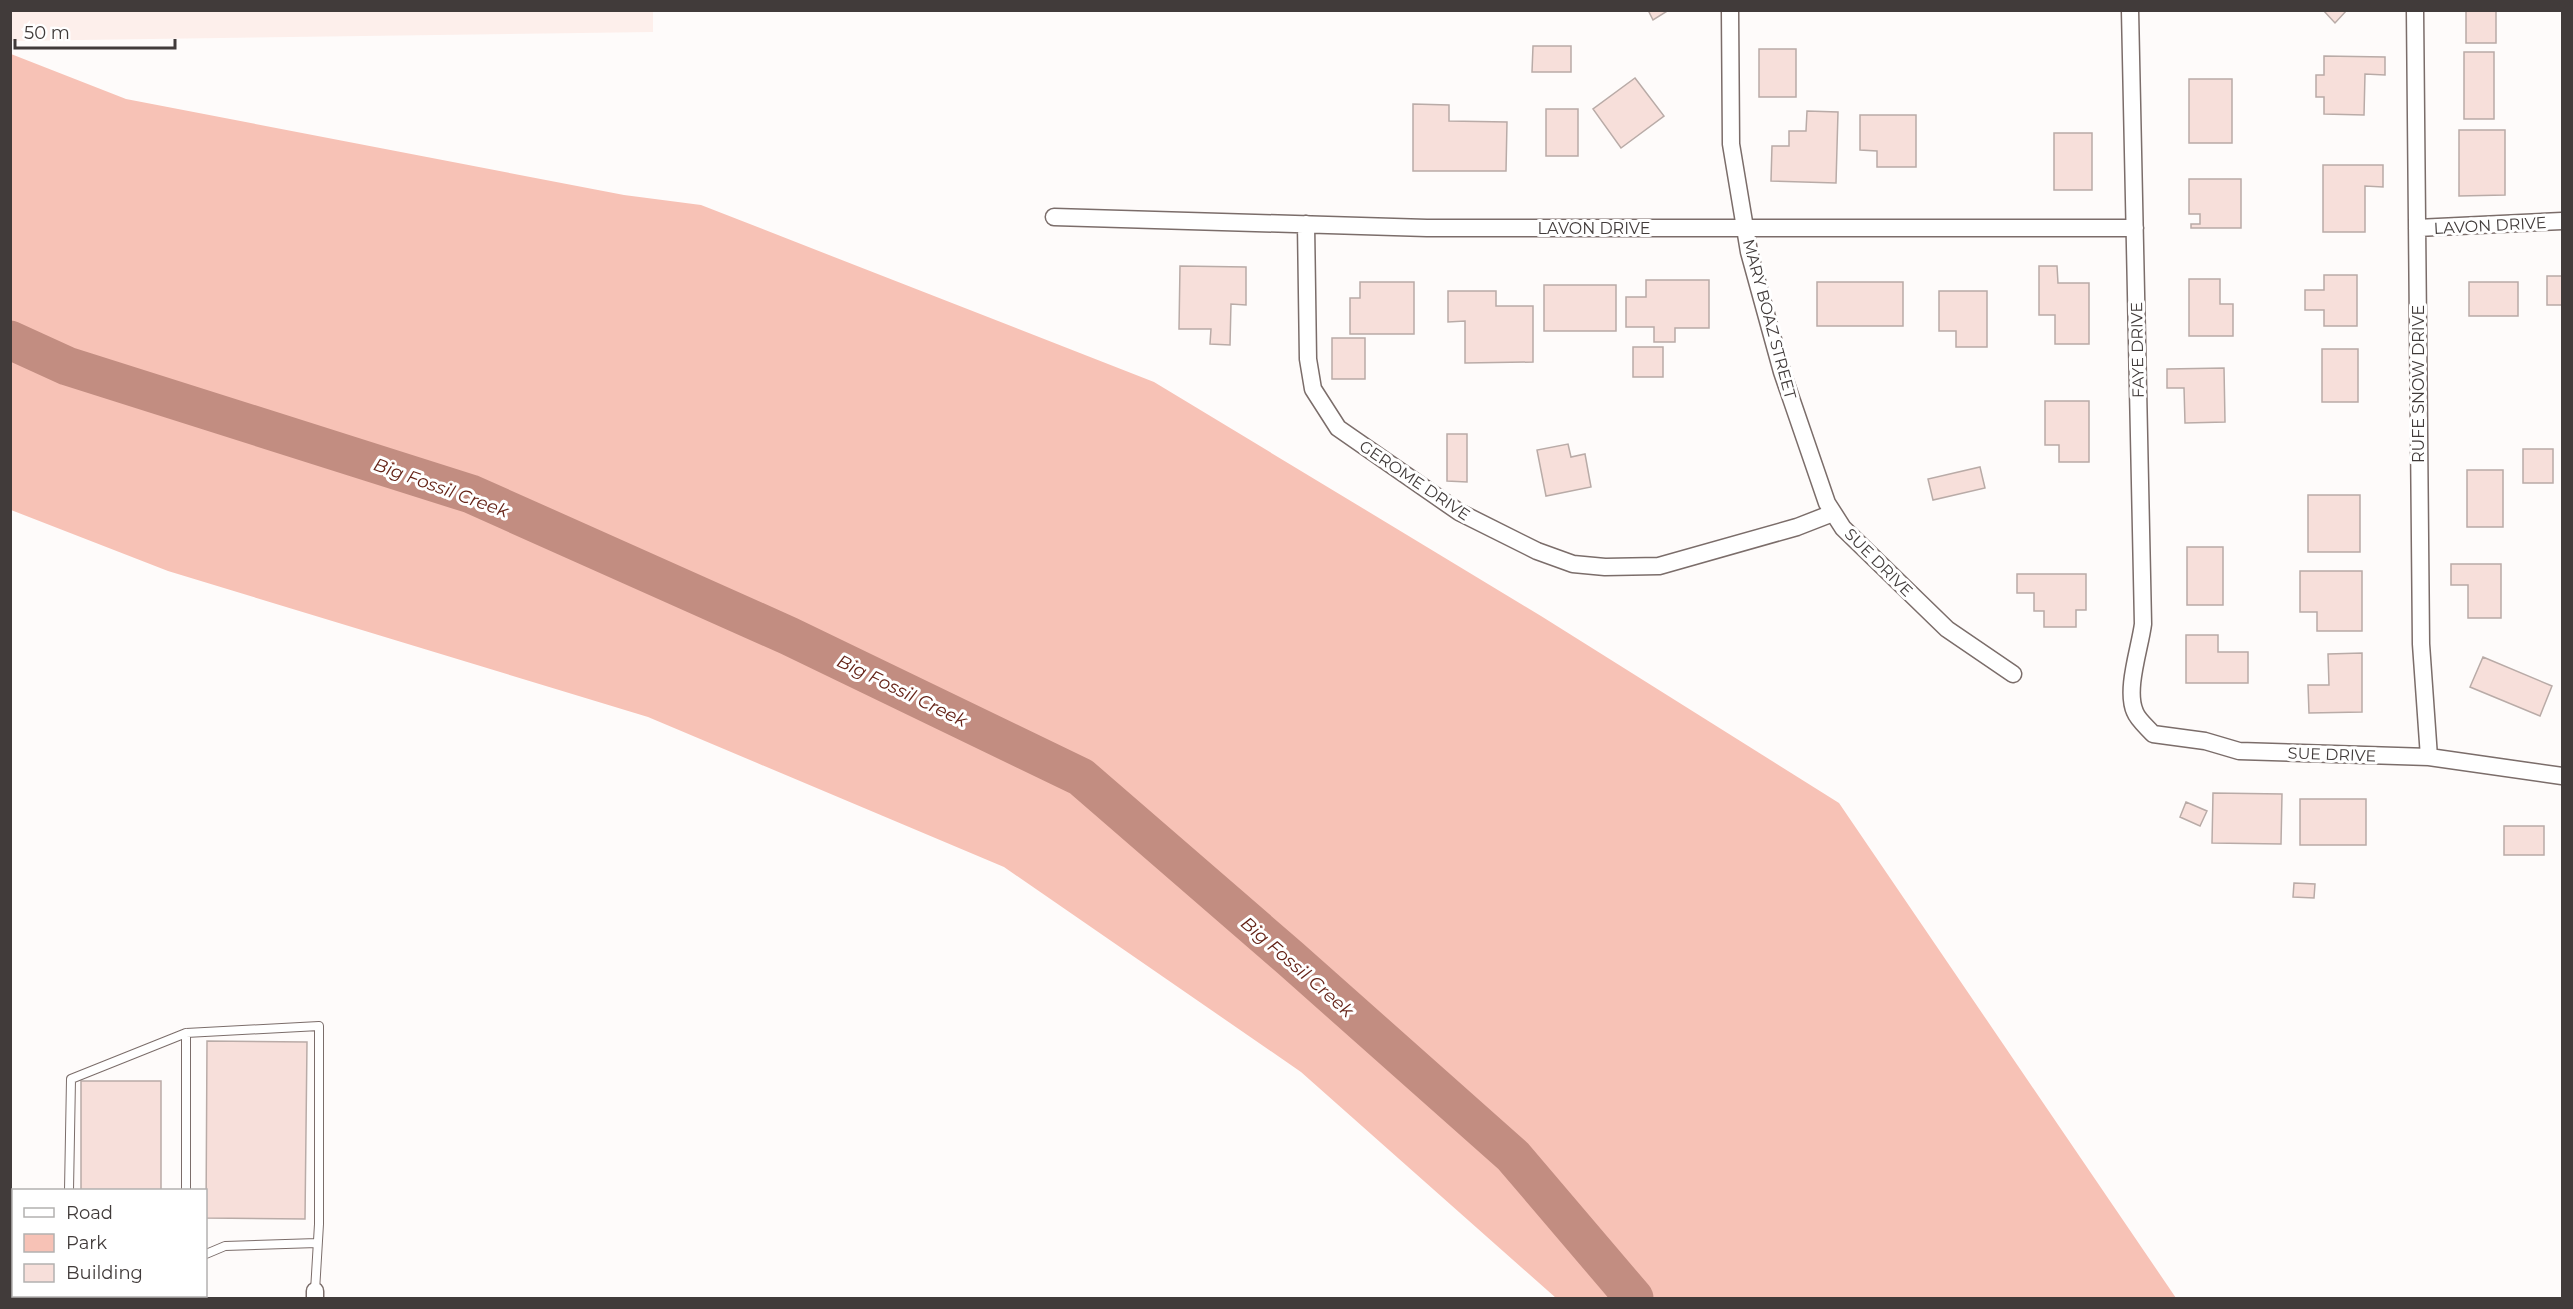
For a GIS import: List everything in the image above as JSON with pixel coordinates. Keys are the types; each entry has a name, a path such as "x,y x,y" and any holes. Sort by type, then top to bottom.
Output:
{"street":[{"name":"MARY BOAZ STREET","path":"1730,10 1731,144 1749,252 1782,372 1827,503 1833,513"},
{"name":"FAYE DRIVE","path":"2130,10 2143,624 2132,689"},
{"name":"RUFE SNOW DRIVE","path":"2415,10 2421,644 2429,757"},
{"name":"LAVON DRIVE","path":"1054,217 1427,228 2135,228"},
{"name":"LAVON DRIVE","path":"2417,228 2562,221"},
{"name":"GEROME DRIVE","path":"1306,224 1308,359 1313,389 1338,428 1459,512 1537,551 1573,564 1605,567 1659,566 1797,527 1833,513"},
{"name":"SUE DRIVE","path":"1833,513 1843,528 1947,629 2013,675"},
{"name":"SUE DRIVE","path":"2132,689 2135,712 2153,734 2205,741 2239,751 2429,757 2562,776"}],"lane":[{"path":"69,1189 71,1079 186,1033 319,1026 315,1295"},
{"path":"186,1033 186,1189"},
{"path":"207,1254 225,1246 317,1243"}],"shaded area":[{"path":"11,10 653,10 653,32 10,41"}],"green space":[{"path":"11,54 126,99 624,195 701,205 1154,382 1541,616 1839,803 2176,1298 1556,1298 1301,1072 1004,867 648,717 168,571 11,510"}],"building":[{"path":"1648,10 1669,10 1653,20"},
{"path":"2323,10 2347,10 2335,23"},
{"path":"2466,10 2496,10 2496,43 2466,43"},
{"path":"1533,46 1571,46 1571,72 1532,72"},
{"path":"1759,49 1796,49 1796,97 1759,97"},
{"path":"2464,52 2494,52 2494,119 2464,119"},
{"path":"2324,56 2385,57 2385,75 2365,74 2364,115 2324,114 2324,97 2316,97 2316,75 2324,75"},
{"path":"1635,78 1664,116 1621,148 1593,109"},
{"path":"2189,79 2232,79 2232,143 2189,143"},
{"path":"1413,104 1449,105 1449,121 1507,122 1506,171 1413,171"},
{"path":"1546,109 1578,109 1578,156 1546,156"},
{"path":"1807,111 1838,112 1836,183 1771,181 1772,146 1789,146 1789,131 1806,131"},
{"path":"1860,115 1916,115 1916,167 1877,167 1877,151 1860,150"},
{"path":"2459,130 2505,130 2505,195 2459,196"},
{"path":"2054,133 2092,133 2092,190 2054,190"},
{"path":"2323,165 2383,165 2383,187 2365,186 2365,232 2323,232"},
{"path":"2189,179 2241,179 2241,228 2191,228 2191,224 2200,224 2200,214 2189,214"},
{"path":"1180,266 1246,267 1246,305 1231,304 1230,345 1210,344 1211,329 1179,329"},
{"path":"2039,266 2057,266 2058,283 2089,283 2089,344 2055,344 2055,315 2039,315"},
{"path":"2324,275 2357,275 2357,326 2324,326 2324,310 2305,310 2305,290 2324,290"},
{"path":"2547,276 2562,276 2562,305 2547,305"},
{"path":"2189,279 2220,279 2220,304 2233,304 2233,336 2189,336"},
{"path":"1646,280 1709,280 1709,328 1675,328 1675,342 1654,342 1654,327 1626,327 1626,297 1646,297"},
{"path":"1360,282 1414,282 1414,334 1350,334 1350,298 1360,298"},
{"path":"1817,282 1903,282 1903,326 1817,326"},
{"path":"2469,282 2518,282 2518,316 2469,316"},
{"path":"1544,285 1616,285 1616,331 1544,331"},
{"path":"1448,291 1496,291 1496,306 1533,306 1533,362 1465,363 1465,321 1448,322"},
{"path":"1939,291 1987,291 1987,347 1956,347 1956,331 1939,331"},
{"path":"1332,338 1365,338 1365,379 1332,379"},
{"path":"1633,347 1663,347 1663,377 1633,377"},
{"path":"2322,349 2358,349 2358,402 2322,402"},
{"path":"2224,368 2225,422 2185,423 2184,388 2167,388 2167,369"},
{"path":"2045,401 2089,401 2089,462 2059,462 2059,445 2045,445"},
{"path":"1447,434 1467,434 1467,482 1447,481"},
{"path":"1568,444 1571,457 1585,454 1591,487 1546,496 1537,450"},
{"path":"2523,449 2553,449 2553,483 2523,483"},
{"path":"1980,467 1985,488 1933,500 1928,479"},
{"path":"2467,470 2503,470 2503,527 2467,527"},
{"path":"2308,495 2360,495 2360,552 2308,552"},
{"path":"2187,547 2223,547 2223,605 2187,605"},
{"path":"2451,564 2501,564 2501,618 2468,618 2468,585 2451,585"},
{"path":"2300,571 2362,571 2362,631 2317,631 2317,612 2300,612"},
{"path":"2017,574 2086,574 2086,610 2076,610 2076,627 2044,627 2044,611 2034,611 2034,593 2017,593"},
{"path":"2186,635 2218,635 2218,652 2248,652 2248,683 2186,683"},
{"path":"2362,653 2362,712 2309,713 2308,685 2329,685 2328,654"},
{"path":"2483,657 2552,686 2540,716 2470,687"},
{"path":"2213,793 2282,794 2281,844 2212,843"},
{"path":"2300,799 2366,799 2366,845 2300,845"},
{"path":"2186,802 2207,811 2200,826 2180,817"},
{"path":"2504,826 2544,826 2544,855 2504,855"},
{"path":"2294,883 2315,884 2314,898 2293,897"},
{"path":"207,1041 307,1042 305,1219 207,1218"},
{"path":"81,1081 161,1081 161,1189 81,1189"}],"waterway":[{"name":"Big Fossil Creek","path":"10,340 67,366 471,494 789,636 1081,777 1513,1156 1634,1298"}]}
